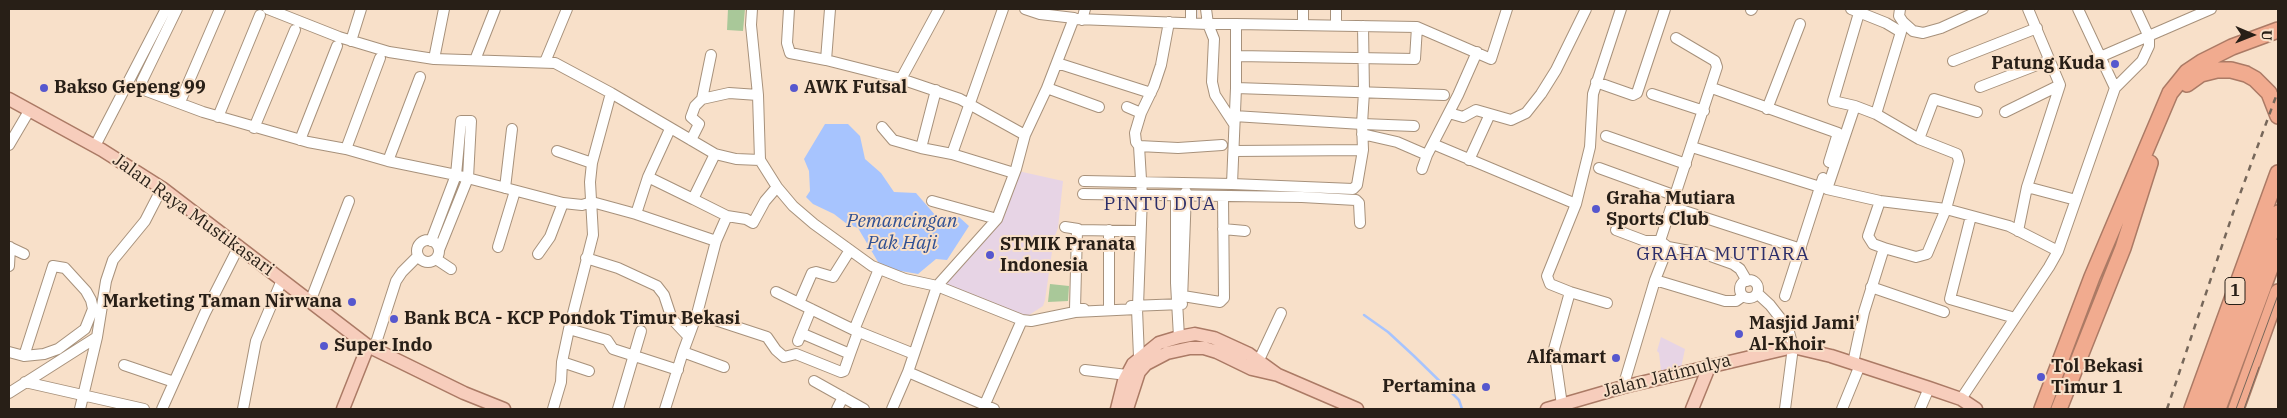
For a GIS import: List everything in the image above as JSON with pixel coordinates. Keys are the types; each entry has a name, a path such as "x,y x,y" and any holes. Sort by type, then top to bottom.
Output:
{"highway":[{"path":"2051,408 2092,277 2170,93 2187,72 2202,62 2232,47 2278,30"},
{"path":"2051,408 2123,248 2132,213 2162,125 2178,94 2201,74 2217,70 2231,70 2246,74 2259,83 2268,93 2278,116"},
{"name":"1","path":"2192,409 2278,173"},
{"name":"1","path":"2206,409 2278,213"},
{"name":"1","path":"2218,409 2278,247"},
{"path":"2236,409 2278,292"},
{"path":"2240,409 2278,313"}],"main road":[{"name":"Jalan Raya Mustikasari","path":"9,99 94,146 162,188 371,348"},
{"path":"1117,409 1127,375 1139,357 1159,344 1195,334 1207,336 1231,345 1259,360 1278,375 1357,409"},
{"name":"Jalan Jatimulya","path":"1547,409 1623,387 1793,347 1857,364 1929,388 1961,400 1976,409"},
{"path":"343,409 371,348 464,394 504,409"},
{"path":"1127,409 1140,372 1146,364 1158,356 1175,350 1204,348 1257,372 1278,375"},
{"path":"1692,409 1709,366"}],"street":[{"path":"94,146 166,9"},
{"path":"177,9 142,81 144,90 254,128 346,149 388,161 456,175 564,203 582,205 592,202 636,214 716,241"},
{"path":"180,102 220,9"},
{"path":"351,41 361,9"},
{"path":"434,59 444,9"},
{"path":"475,60 494,9"},
{"path":"546,62 567,9"},
{"path":"752,9 760,160 777,187 800,212 879,270 905,279 937,286 1022,320 1031,321 1075,312 1137,309 1139,357"},
{"path":"789,9 787,43 790,53 826,60 936,90 968,103 1024,134"},
{"path":"826,60 830,9"},
{"path":"900,79 939,9"},
{"path":"952,154 968,103 1003,9"},
{"path":"892,409 908,372 937,286 997,219 1014,174 1024,134 1047,88 1074,18 1040,14 1025,9"},
{"path":"1085,9 1080,19 1208,24 1417,27 1491,59 1507,9"},
{"path":"1151,9 1151,21"},
{"path":"1191,23 1192,9"},
{"path":"1206,9 1208,24 1214,39 1212,82 1215,95 1234,120 1362,129 1414,126"},
{"path":"1303,9 1303,25"},
{"path":"1336,9 1336,25"},
{"path":"1449,113 1463,117 1474,110 1511,120 1529,111 1556,70 1586,9"},
{"path":"1607,303 1550,284 1547,276 1576,204 1590,147 1593,94 1621,9"},
{"path":"1596,82 1633,95 1637,93 1665,9"},
{"path":"1900,12 1913,31 1923,33 1941,28 1983,9"},
{"path":"2018,230 2027,187 2060,85 2028,9"},
{"path":"2078,9 2115,88"},
{"path":"1961,400 2058,251 2115,88 2146,56 2149,37 2136,9"},
{"path":"2100,57 2211,9"},
{"path":"1876,114 1901,32 1886,23 1855,11 1833,101 1876,114 1919,139 1957,154 1959,157 1946,209 1927,254 1916,257 1873,244 1868,236 1880,201"},
{"path":"218,116 264,12 381,51 434,59 546,62 562,65 715,154 736,159 760,160"},
{"path":"1138,306 1142,190 1139,146 1136,142 1135,133 1141,113 1151,93 1161,65 1169,22"},
{"path":"1232,184 1237,56 1236,24"},
{"path":"1767,109 1800,24"},
{"path":"1083,194 1142,190 1187,183 1353,189 1357,185 1363,150 1363,26"},
{"path":"1237,56 1364,59 1416,58 1417,27"},
{"path":"1953,61 2037,28"},
{"path":"254,128 295,30"},
{"path":"1623,387 1655,280 1672,207 1712,88 1717,67 1715,61 1676,38"},
{"path":"300,140 337,46"},
{"path":"1422,169 1476,52"},
{"path":"702,99 711,55"},
{"path":"346,149 380,58"},
{"path":"1980,87 2050,60"},
{"path":"1057,63 1151,93"},
{"path":"388,161 420,77"},
{"path":"2005,112 2060,85"},
{"path":"1047,88 1099,107"},
{"path":"1236,88 1444,95"},
{"path":"1712,88 1838,133 1785,296"},
{"path":"921,148 936,90"},
{"path":"553,409 561,382 562,362 569,329 593,235 590,182 592,163 611,93"},
{"path":"690,140 699,124 691,117 695,106 702,99 729,93 758,95"},
{"path":"1652,94 1704,111"},
{"path":"1919,139 1934,99 1977,112"},
{"path":"1854,106 1827,189 1880,201 1946,209 2018,230 2058,251"},
{"path":"1127,107 1141,113"},
{"path":"9,145 29,111"},
{"path":"1468,160 1490,114"},
{"path":"431,241 456,175 461,121 471,121 468,178 437,254 426,262 418,256 417,250 421,243 431,241 436,244 437,254 451,269"},
{"path":"636,214 648,177 670,128"},
{"path":"882,128 893,140 952,154 1014,174"},
{"path":"498,247 510,190 512,129"},
{"path":"1362,129 1427,155"},
{"path":"1606,136 1686,164"},
{"path":"1433,144 1576,204"},
{"path":"1139,146 1178,148 1222,145"},
{"path":"1692,147 1820,187"},
{"path":"1234,151 1363,150"},
{"path":"557,151 592,163"},
{"path":"693,199 715,154"},
{"path":"1600,168 1676,196"},
{"path":"648,177 727,216 746,219 753,223 765,201 777,187"},
{"path":"1084,181 1181,196 1302,197 1356,200 1359,203 1360,223"},
{"path":"1179,337 1181,196 1187,183"},
{"path":"2027,187 2076,200"},
{"path":"80,409 97,337 106,281 113,260 145,221 162,188"},
{"path":"1078,229 1076,232 1075,309 1138,306 1181,301 1223,301 1223,197"},
{"path":"310,302 349,201"},
{"path":"932,201 997,219"},
{"path":"538,254 550,237 564,203"},
{"path":"1672,207 1801,249"},
{"path":"665,409 687,335 697,314 716,241 727,216"},
{"path":"1971,216 1950,299 2015,318"},
{"path":"1065,227 1140,230"},
{"path":"1223,229 1245,231"},
{"path":"1108,230 1109,307"},
{"path":"1616,230 1645,241 1705,254 1733,264 1740,269 1747,280 1756,283 1758,293 1788,328 1793,347 1785,409"},
{"path":"162,409 205,313 239,246"},
{"path":"9,266 9,247 24,254"},
{"path":"1842,409 1857,364 1871,287 1884,248"},
{"path":"799,303 812,273 833,277 850,250"},
{"path":"371,348 396,281 418,256"},
{"path":"586,258 618,268 657,286 664,295 672,318 687,335"},
{"path":"9,352 24,356 44,354 58,349 85,329 93,309 91,300 86,291 65,268 54,266 24,356"},
{"path":"697,314 767,337 776,350 784,357 796,354 841,372 844,371 856,331 879,270"},
{"path":"243,409 256,341 282,280"},
{"path":"1655,280 1725,301 1736,301 1743,296 1753,297 1758,293"},
{"path":"1743,296 1741,286 1747,280"},
{"path":"1871,287 1944,312"},
{"path":"776,292 856,331 914,354"},
{"path":"1562,405 1554,349 1570,292"},
{"path":"811,309 799,337 850,354"},
{"path":"1259,360 1281,313"},
{"path":"908,372 990,407 1022,320"},
{"path":"569,329 607,340 613,349 678,370"},
{"path":"618,409 641,331"},
{"path":"9,393 97,337"},
{"path":"683,352 724,367"},
{"path":"562,362 589,371"},
{"path":"124,365 174,382"},
{"path":"1085,370 1127,375"},
{"path":"814,380 864,409"},
{"path":"25,382 144,409"},
{"path":"1920,409 1929,388"},
{"path":"837,409 843,397"}],"shaded area":[{"path":"1018,171 1063,181 1058,228 1054,238 1045,300 1043,306 1026,317 940,285 995,224"},
{"path":"1661,337 1685,349 1681,368 1661,371 1659,353 1657,351"}],"green space":[{"path":"728,9 745,9 743,31 727,30"},
{"path":"1050,284 1069,286 1068,301 1048,302"}],"water":[{"name":"Pemancingan Pak Haji","path":"825,124 848,124 860,136 865,159 881,173 894,192 916,193 936,216 959,217 969,226 947,260 936,259 918,274 889,269 878,262 858,228 847,224 834,214 813,204 806,197 810,191 809,171 804,159"}],"waterway":[{"path":"1196,9 1196,22"},
{"path":"1364,315 1388,332 1414,356 1459,400 1462,409"}],"tram line":[{"path":"2236,409 2278,295"},
{"path":"2244,409 2259,367"}],"railway":[{"path":"2167,409 2233,213 2278,91"}],"place":[{"name":"Patung Kuda","path":"2115,64"},
{"name":"Bakso Gepeng 99","path":"44,88"},
{"name":"AWK Futsal","path":"794,88"},
{"name":"Graha Mutiara Sports Club","path":"1596,209"},
{"name":"STMIK Pranata Indonesia","path":"990,255"},
{"name":"Marketing Taman Nirwana","path":"352,302"},
{"name":"Bank BCA - KCP Pondok Timur Bekasi","path":"394,319"},
{"name":"Masjid Jami' Al-Khoir","path":"1739,334"},
{"name":"Super Indo","path":"324,346"},
{"name":"Alfamart","path":"1616,358"},
{"name":"Tol Bekasi Timur 1","path":"2041,377"},
{"name":"Pertamina","path":"1486,387"}],"district":[{"name":"PINTU DUA","path":"1160,205"},
{"name":"GRAHA MUTIARA","path":"1723,255"}]}
